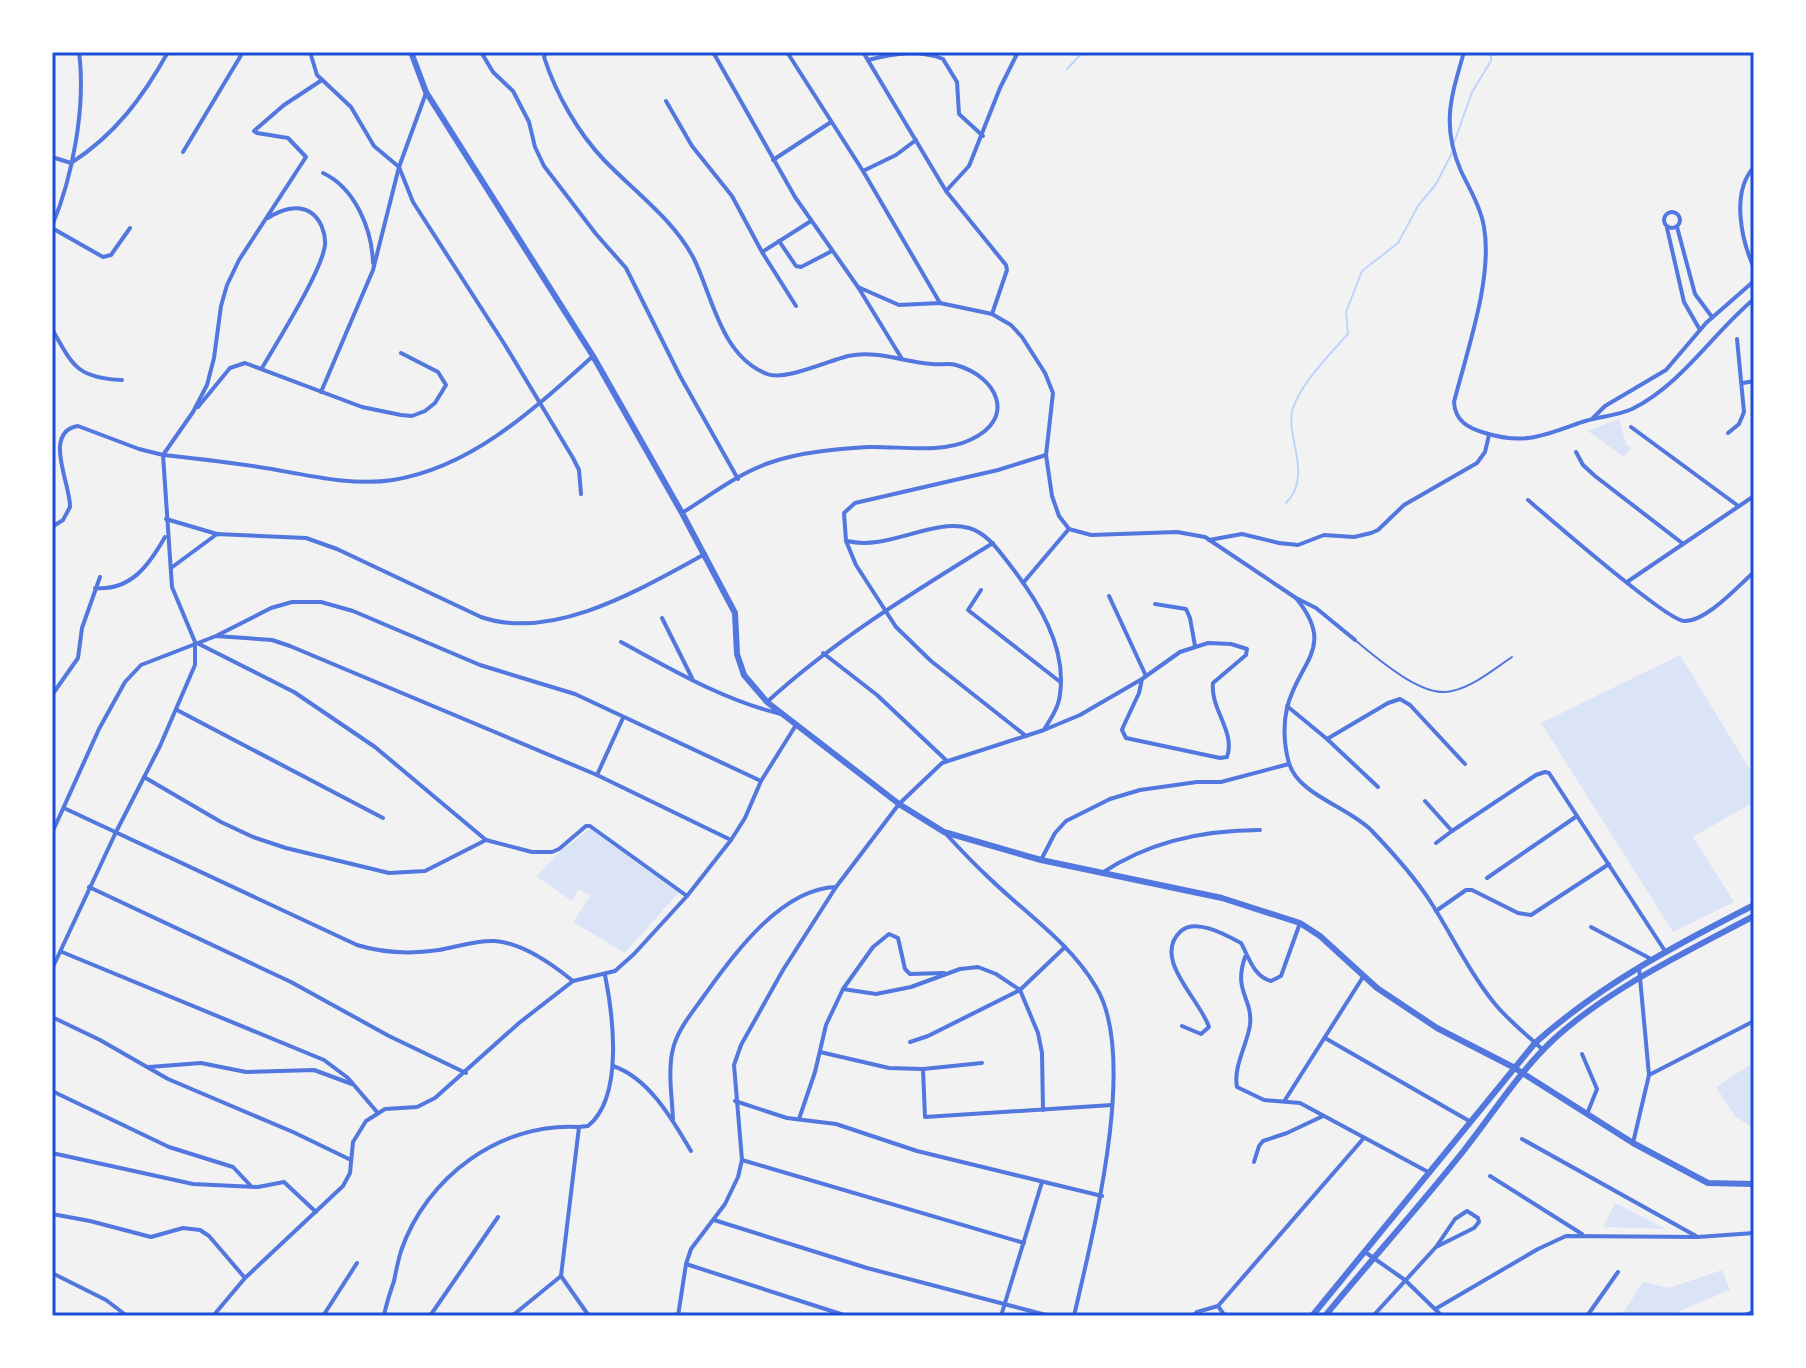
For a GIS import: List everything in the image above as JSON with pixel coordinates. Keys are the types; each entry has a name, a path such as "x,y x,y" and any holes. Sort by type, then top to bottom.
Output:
{"street":[{"path":"79,52 80,100 71,163 66,190 52,227 103,257 111,255 130,228"},
{"path":"71,163 137,105 168,52"},
{"path":"183,152 243,52"},
{"path":"310,52 313,67 322,80 351,107 374,146 399,167 413,202 579,470 581,494"},
{"path":"411,52 426,92 593,356 705,554 735,613 737,654 744,675 767,702 796,725 899,804 944,832 1065,947 1097,988 1107,1013 1116,1071 1102,1196 1074,1316"},
{"path":"481,52 493,72 513,91 529,122 544,166 626,268 680,376 738,479"},
{"path":"547,52 544,57 551,78 578,127 604,161 682,238 727,336 756,368 777,376 849,356 869,354 916,363 956,365 990,385 999,405 994,419 984,432 968,441 942,447 866,447 771,462 682,513"},
{"path":"713,52 773,160 902,359"},
{"path":"787,52 863,171 940,303"},
{"path":"863,52 946,191 1006,265 992,314"},
{"path":"946,191 969,166 1018,52"},
{"path":"1464,52 1450,103 1449,140 1484,225 1486,268 1455,410 1457,417 1466,425 1489,435 1528,440 1633,408 1663,388 1754,299"},
{"path":"868,60 905,53 934,54 947,63 957,82 959,114 983,136"},
{"path":"193,412 211,372 227,285 239,260 306,157 288,138 257,133 255,127 322,80"},
{"path":"321,392 373,270 399,167 426,92"},
{"path":"666,101 692,146 732,196 796,306"},
{"path":"773,160 832,122"},
{"path":"863,171 896,155 916,140"},
{"path":"52,157 71,163"},
{"path":"1754,167 1745,178 1740,197 1743,225 1754,268"},
{"path":"323,173 337,179 355,202 368,234 373,270"},
{"path":"262,368 319,265 325,242 317,219 309,211 297,208 284,210 264,220"},
{"path":"1700,330 1684,302 1663,219 1671,212 1676,212 1679,217 1677,227 1695,294 1712,317"},
{"path":"762,252 811,221"},
{"path":"1667,228 1677,227"},
{"path":"779,241 796,266 801,267 832,251"},
{"path":"1593,418 1605,406 1666,370 1712,317 1754,281"},
{"path":"858,287 881,300 899,305 940,303 992,314 1011,325 1045,373 1053,393 1046,455 1052,496 1059,516 1069,529 1091,535 1190,533 1209,540 1329,617 1355,640"},
{"path":"52,329 66,354 82,372 103,379 122,380"},
{"path":"1728,433 1739,424 1744,412 1737,339"},
{"path":"52,969 177,710 195,665 195,642 174,595 166,535 163,455 193,412 234,365 245,363 362,407 412,416 425,411 445,389 445,380 427,365 401,353"},
{"path":"52,527 63,520 70,507 60,443 66,431 78,426 163,455 355,481 392,480 437,469 462,456 540,404 593,356"},
{"path":"1743,383 1754,381"},
{"path":"1631,427 1737,505"},
{"path":"1209,540 1242,534 1298,545 1324,535 1354,537 1371,533 1404,505 1477,463 1485,452 1489,435"},
{"path":"1576,452 1583,465 1595,476 1682,543"},
{"path":"1026,736 931,661 896,627 856,565 846,541 844,513 855,503 998,470 1046,455"},
{"path":"1627,582 1754,496"},
{"path":"1528,500 1674,618 1685,621 1712,609 1754,572"},
{"path":"166,519 217,534 306,538 321,542 501,624 518,625 567,617 652,583 705,554"},
{"path":"846,541 872,543 957,526 973,529 993,543 1023,583 1053,637 1060,682 1058,704 1044,730"},
{"path":"1023,583 1069,529"},
{"path":"171,568 217,534"},
{"path":"95,588 117,587 130,581 143,570 166,535"},
{"path":"767,702 823,653 993,543"},
{"path":"52,695 78,658 82,628 100,577"},
{"path":"981,590 968,610 1060,682"},
{"path":"678,1316 686,1264 697,1240 733,1191 742,1160 734,1065 741,1045 783,970 836,887 899,804 947,761 1044,730 1080,715 1144,678 1180,652 1195,646 1218,643 1247,649 1246,655 1213,683 1212,696 1229,740 1229,753 1226,758 1126,738 1122,730 1144,678 1109,596"},
{"path":"1296,598 1312,621 1315,640 1313,652 1287,706 1284,725 1289,764 1300,782 1347,810 1371,830 1411,876 1436,911 1477,981 1497,1006 1543,1050"},
{"path":"52,833 99,729 132,673 141,665 216,636 271,608 292,602 321,602 353,611 480,665 550,685 761,781"},
{"path":"1155,604 1186,609 1195,646"},
{"path":"662,618 693,680"},
{"path":"216,636 262,639 290,646 597,775 731,840"},
{"path":"195,642 294,692 375,747 486,840 532,852 552,852 589,825 687,896"},
{"path":"621,642 751,707 784,714"},
{"path":"823,653 877,695 947,761"},
{"path":"1327,739 1400,699 1410,705 1465,764"},
{"path":"1287,706 1378,787"},
{"path":"177,710 383,818"},
{"path":"597,775 623,718"},
{"path":"213,1316 245,1278 343,1186 350,1173 358,1131 377,1112 426,1103 466,1073 519,1023 573,981 615,971 634,954 687,896 731,840 745,818 761,781 796,725"},
{"path":"1041,860 1055,833 1066,821 1110,799 1140,790 1221,782 1289,764"},
{"path":"1436,843 1545,772 1552,776 1665,951"},
{"path":"144,777 253,837 389,873 425,871 486,840"},
{"path":"1425,801 1452,831"},
{"path":"65,808 357,945 402,952 435,951 497,941 547,961 573,981"},
{"path":"1487,878 1578,815"},
{"path":"1100,874 1120,861 1160,844 1190,836 1260,830"},
{"path":"944,832 1041,860 1222,898 1300,923 1327,942 1363,977 1437,1028 1513,1067 1633,1143 1708,1183 1754,1184"},
{"path":"1436,911 1466,890 1472,890 1518,913 1531,915 1609,864"},
{"path":"89,887 291,982 389,1036 466,1073"},
{"path":"673,1119 672,1059 674,1045 687,1019 742,945 765,922 811,892 836,887"},
{"path":"1312,1316 1535,1043 1571,1011 1639,966 1754,905"},
{"path":"1325,1316 1465,1149 1543,1050 1594,1008 1641,978 1754,916"},
{"path":"1182,1026 1201,1034 1209,1027 1173,965 1170,953 1173,941 1180,932 1187,927 1215,931 1241,943 1245,957 1266,980 1276,980 1283,972 1300,923"},
{"path":"1591,927 1651,959"},
{"path":"799,1119 812,1084 826,1025 843,989 873,947 889,934 901,941 905,969 910,974 978,967 989,970 1020,990 1038,1033 1042,1053 1043,1110"},
{"path":"910,1042 1020,990 1065,947"},
{"path":"62,952 324,1060 354,1085 377,1112"},
{"path":"1245,957 1240,979 1250,1017 1237,1087 1264,1100 1300,1103 1430,1173"},
{"path":"1633,1143 1649,1075 1639,966"},
{"path":"843,989 876,994 911,987 951,972"},
{"path":"384,1316 402,1249 416,1220 447,1178 490,1146 523,1131 557,1125 588,1126 598,1117 613,1066 614,1028 605,975"},
{"path":"1284,1101 1363,977"},
{"path":"52,1017 168,1079 351,1160"},
{"path":"1649,1075 1754,1023"},
{"path":"1325,1038 1471,1122"},
{"path":"820,1052 878,1067 923,1069 982,1063"},
{"path":"1582,1054 1597,1089 1587,1114"},
{"path":"146,1067 201,1063 246,1072 314,1070 354,1085"},
{"path":"613,1066 633,1075 673,1119 691,1151"},
{"path":"923,1069 925,1117 1112,1105"},
{"path":"52,1099 54,1092 169,1147 233,1167 251,1186"},
{"path":"735,1101 775,1115 846,1126 917,1151 1102,1196"},
{"path":"1254,1162 1263,1141 1323,1116"},
{"path":"579,1127 561,1276 589,1316"},
{"path":"1193,1316 1218,1306 1363,1139"},
{"path":"1522,1139 1698,1237"},
{"path":"52,1153 171,1181 251,1186 284,1182 316,1212"},
{"path":"742,1160 1024,1243"},
{"path":"1490,1176 1584,1235"},
{"path":"1001,1316 1042,1182"},
{"path":"1373,1316 1436,1247 1461,1214 1470,1211 1478,1218 1479,1222 1474,1228 1436,1247"},
{"path":"52,1214 151,1237 183,1228 200,1230 209,1236 245,1278"},
{"path":"430,1316 498,1217"},
{"path":"714,1220 867,1268 1050,1316"},
{"path":"1437,1308 1555,1240 1584,1235 1698,1237 1754,1233"},
{"path":"1365,1252 1405,1280 1442,1316"},
{"path":"323,1316 357,1263"},
{"path":"686,1264 847,1316"},
{"path":"1587,1316 1618,1272"},
{"path":"52,1273 106,1300 127,1316"},
{"path":"512,1316 561,1276"},
{"path":"1218,1306 1225,1316"},
{"path":"1742,1316 1754,1312"}],"lane":[{"path":"1355,640 1418,686 1439,693 1466,686 1512,657"}],"shaded area":[{"path":"1619,419 1626,444 1631,447 1624,457 1588,431"},
{"path":"1680,655 1754,776 1754,802 1693,837 1734,902 1673,932 1541,723"},
{"path":"590,829 679,892 625,953 573,922 590,896 579,889 572,901 536,876 562,850"},
{"path":"1754,1062 1754,1129 1735,1116 1716,1087"},
{"path":"1615,1203 1666,1229 1603,1227"},
{"path":"1722,1270 1730,1290 1668,1316 1621,1316 1643,1282 1669,1288"}],"waterway":[{"path":"1067,69 1083,52"},
{"path":"1454,143 1472,92 1491,61 1491,52"},
{"path":"1286,503 1298,480 1291,419 1297,398 1317,369 1348,334 1346,312 1362,271 1398,243 1452,153"}]}
